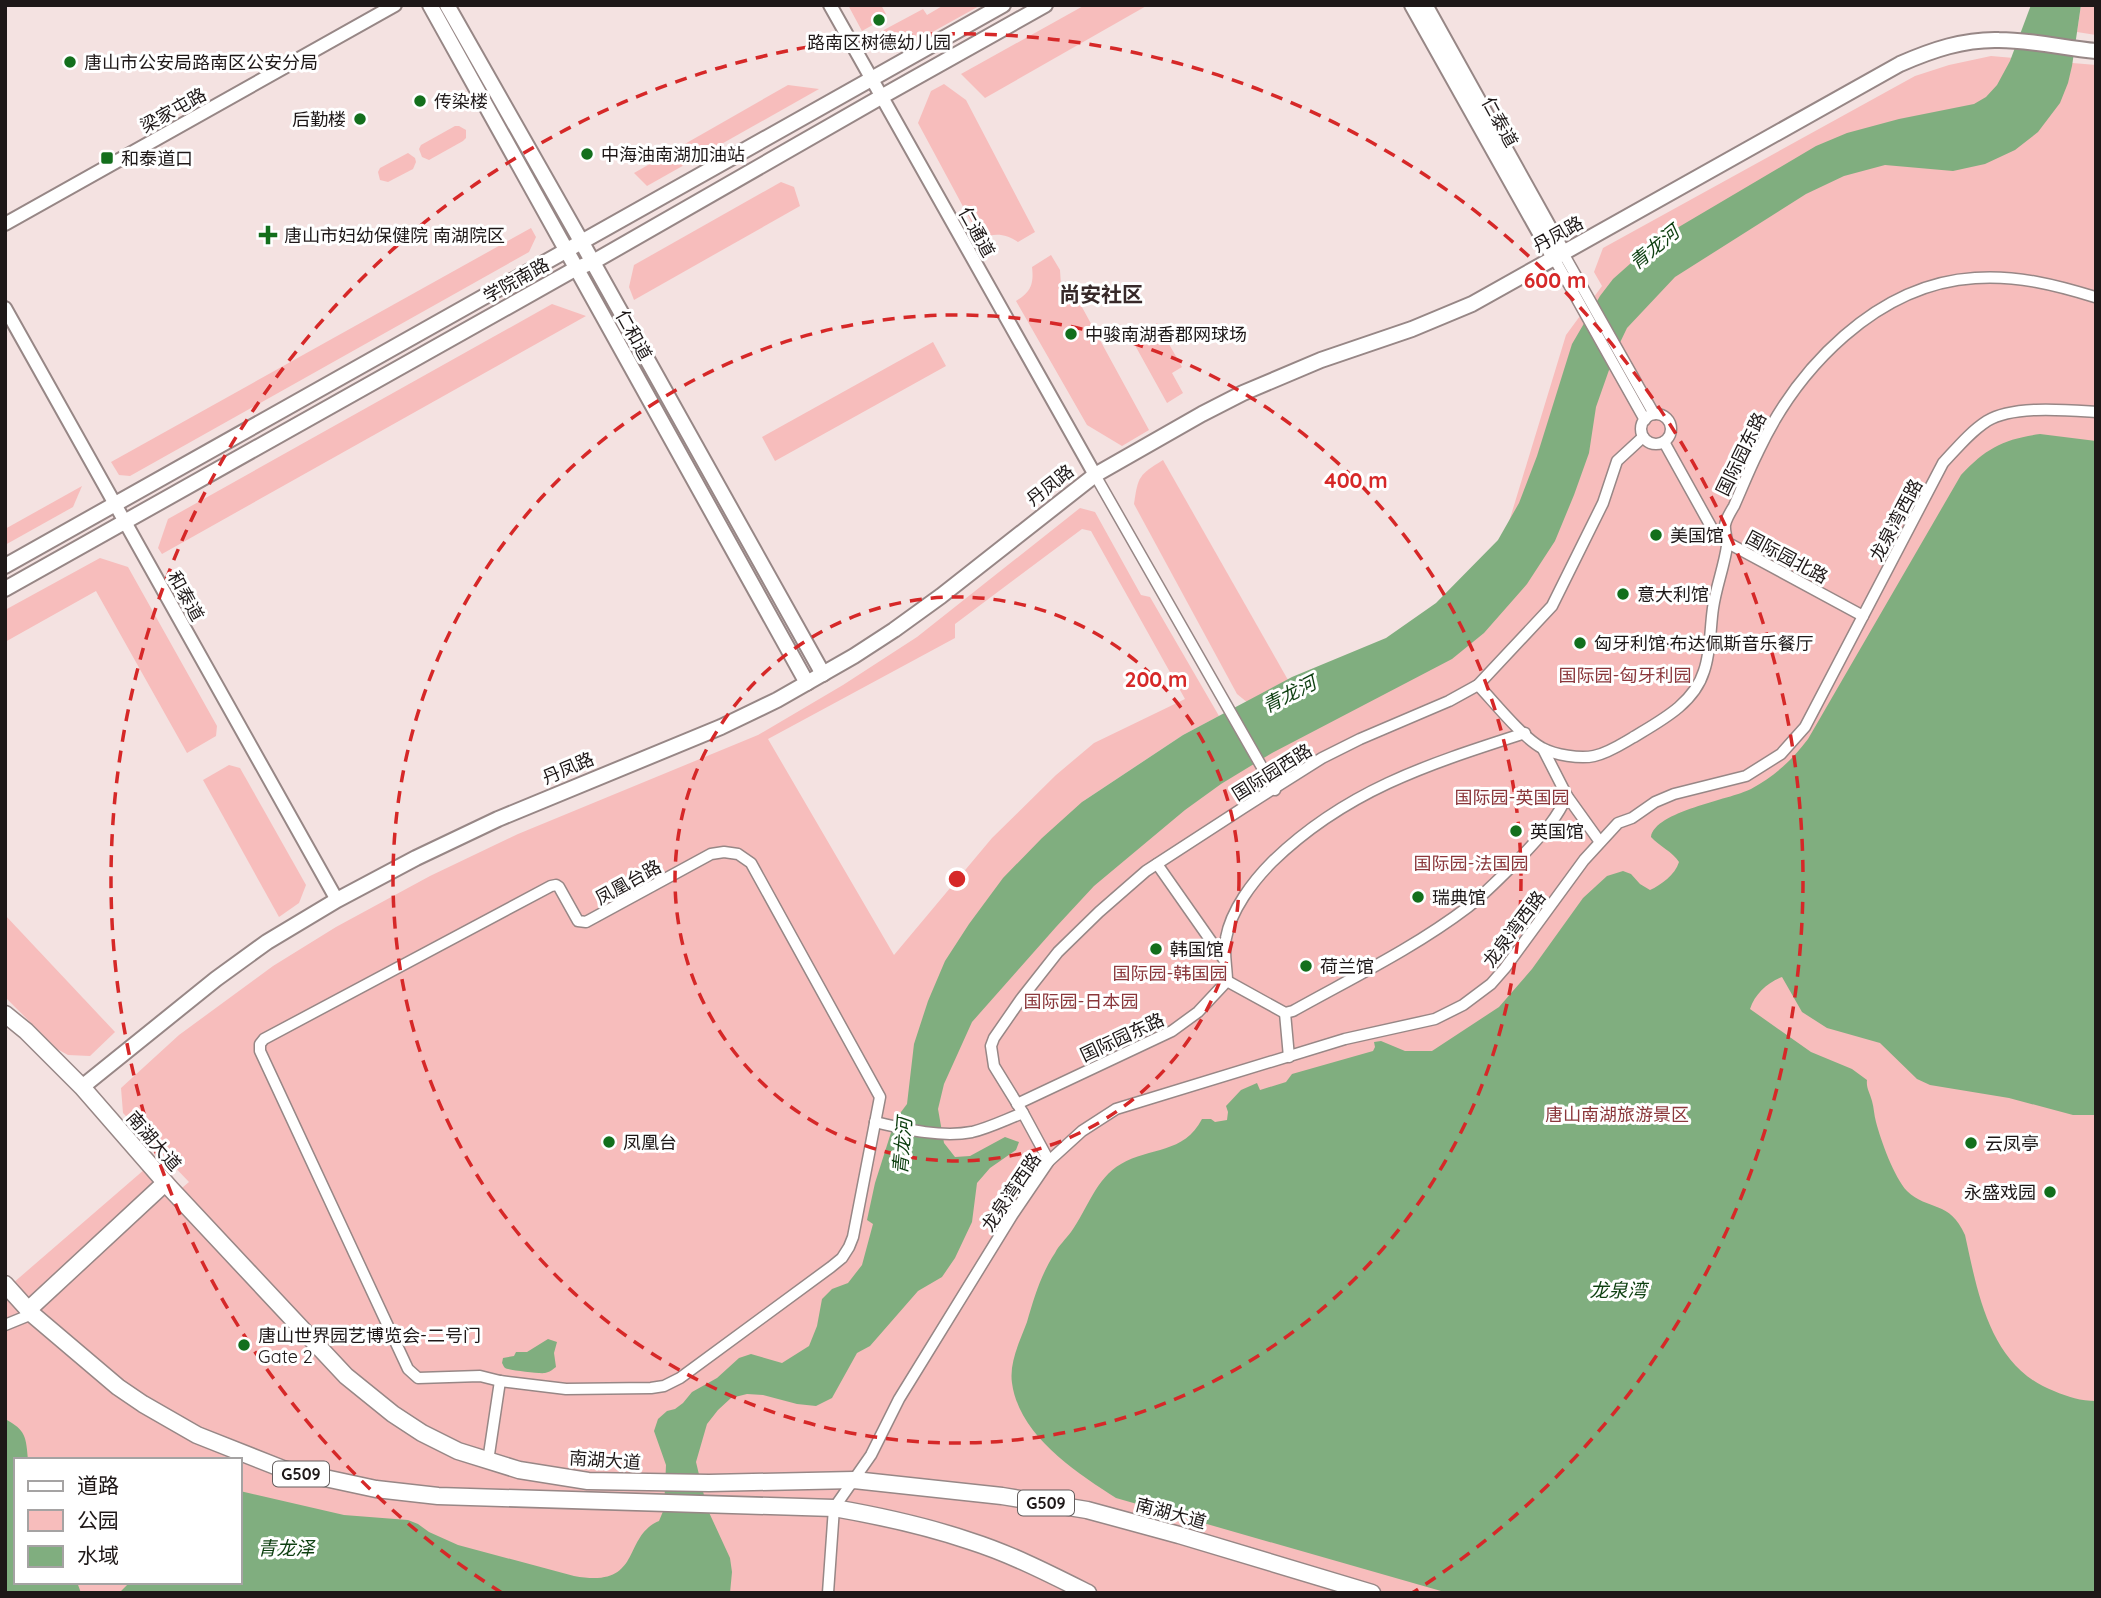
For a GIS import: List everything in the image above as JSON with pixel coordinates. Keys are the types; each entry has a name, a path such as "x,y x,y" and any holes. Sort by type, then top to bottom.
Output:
{"highway":[{"name":"南湖大道","path":"5,1014 26,1031 82,1087 168,1186 339,1368 393,1415 458,1451 519,1470 588,1481 709,1483 854,1480 1002,1496 1087,1510 1372,1593"},
{"path":"30,1312 168,1186"},
{"name":"G509","path":"5,1284 30,1312 87,1362 143,1404 197,1435 283,1469 376,1489 438,1496 834,1508 880,1516 971,1541 1037,1568 1088,1593"}],"main road":[{"name":"仁和道","path":"430,5 807,683"},
{"name":"仁和道","path":"447,5 823,674"},
{"name":"学院南路","path":"5,566 1003,5"},
{"name":"学院南路","path":"5,589 575,269 593,262 1045,5"},
{"name":"仁泰道","path":"1412,5 1559,256"},
{"name":"仁泰道","path":"1425,5 1559,256"},
{"name":"丹凤路","path":"82,1087 216,979 267,942 337,900 486,825 731,722 823,674 864,650 929,604 1095,475 1202,414 1243,393 1321,360 1439,319 1472,304 1900,64 1946,46 1973,41 2000,40 2096,51"}],"street":[{"name":"梁家屯路","path":"5,224 395,5"},
{"name":"仁通道","path":"830,5 1095,475"},
{"path":"1559,256 1627,367 1649,417"},
{"name":"国际园东路","path":"1478,685 1543,749 1580,758 1607,752 1654,724 1689,697 1698,685 1708,655 1713,606 1728,543 1725,526 1777,414 1826,354 1882,309 1902,297 1929,287 1973,278 2024,279 2095,297"},
{"path":"1574,282 1620,376 1649,417"},
{"name":"和泰道","path":"5,307 337,900"},
{"name":"龙泉湾西路","path":"834,1508 871,1455 899,1399 1033,1182 1049,1161 1082,1131 1116,1109 1345,1039 1435,1019 1463,1006 1491,984 1505,968 1584,860 1618,823 1674,794 1746,776 1781,754 1805,727 1943,463 1963,440 1989,420 2022,411 2096,412"},
{"path":"1663,416 1671,427 1670,436 1664,442 1650,443 1643,436 1641,428 1649,417 1663,416"},
{"name":"国际园西路","path":"1049,1161 995,1066 991,1046 1021,999 1058,952 1099,912 1157,864 1322,758 1449,701 1478,685 1552,606 1603,503 1617,461 1643,436"},
{"name":"国际园北路","path":"1664,442 1714,532 1728,543 1863,616"},
{"path":"1095,475 1275,790"},
{"path":"1525,733 1431,764 1342,806 1317,823 1260,874 1246,892 1225,939 1227,981 1285,1013 1293,1012 1420,939 1470,905 1507,872 1541,836 1559,815 1567,796"},
{"path":"1543,749 1567,796 1600,842"},
{"name":"凤凰台路","path":"724,852 738,854 751,863 880,1097 875,1122 855,1229 842,1258 680,1378 664,1386 566,1389 480,1376 418,1378 411,1374 260,1051 260,1044 264,1039 551,886 559,887 578,920 586,922 711,854 724,852"},
{"path":"1157,864 1227,962"},
{"name":"国际园东路","path":"875,1122 946,1134 976,1131 1172,1031 1198,1012 1227,981"},
{"path":"1285,1013 1289,1057"},
{"path":"5,1325 30,1312"},
{"path":"488,1461 500,1381"},
{"path":"828,1593 834,1508"}],"green space":[{"path":"848,5 881,5 886,14 883,16 885,18 862,31"},
{"path":"944,5 981,5 900,50 882,48 867,39 923,9 927,15"},
{"path":"1085,5 1148,5 985,98 961,74"},
{"path":"2081,5 2096,5 2096,35 2077,32"},
{"name":"唐山南湖旅游景区","path":"1991,56 2096,65 2096,1593 5,1593 5,1290 145,1169 171,1197 189,1182 123,1113 121,1088 179,1035 273,966 336,927 430,876 518,834 758,735 917,637 1080,508 1095,512 1141,595 1150,597 1219,716 1183,735 1082,802 1401,644 1501,548 1566,335 1602,286 1594,272 1603,248 1915,76","holes":["1082,529 1091,531 1185,699 1094,743 1056,775 992,838 894,955 768,739 955,638 955,624"]},
{"path":"944,84 966,100 1035,232 1018,242 1000,235 980,238 918,123 931,91"},
{"path":"788,85 819,89 647,186 634,173"},
{"path":"455,126 466,130 466,138 463,141 429,160 422,157 419,149 421,145"},
{"path":"408,153 415,158 413,169 388,182 380,180 380,168"},
{"path":"781,182 794,187 800,206 634,300 629,287 634,265"},
{"path":"531,228 536,237 529,252 130,476 119,475 111,462"},
{"path":"1051,255 1060,270 1061,286 1073,292 1077,298 1149,430 1122,446 1087,425 1016,301 1030,287 1032,267"},
{"path":"552,304 586,316 162,554 158,548 168,519"},
{"path":"1157,323 1182,367 1172,373 1183,393 1167,403 1131,338"},
{"path":"933,342 946,366 775,461 762,437"},
{"path":"1163,460 1288,680 1248,703 1237,694 1134,504 1141,477"},
{"path":"82,486 73,507 5,545 5,529"},
{"path":"100,558 128,567 217,726 216,736 187,753 96,591 5,642 5,610"},
{"path":"229,765 240,768 306,885 299,903 279,917 203,780"},
{"path":"5,915 115,1032 90,1056 68,1055 57,1049 5,997"}],"water":[{"path":"2031,5 2081,5 2072,66 2060,103 2038,132 2015,150 1985,164 1953,171 1885,165 1844,176 1806,194 1675,277 1627,328 1615,353 1596,407 1589,453 1555,541 1527,584 1484,633 1452,659 1272,753 1185,810 1094,886 972,1022 944,1084 938,1109 944,1143 955,1157 970,1156 1005,1137 1019,1142 1016,1150 990,1168 977,1183 972,1222 955,1258 942,1277 918,1291 870,1346 857,1353 832,1398 816,1406 747,1394 731,1398 707,1424 696,1462 707,1508 730,1558 730,1593 119,1593 128,1584 242,1584 242,1491 344,1515 408,1520 458,1545 574,1576 596,1578 622,1569 647,1528 659,1521 664,1509 666,1465 654,1431 658,1419 683,1403 692,1392 717,1378 739,1358 751,1354 782,1363 809,1346 817,1326 822,1299 832,1289 848,1283 862,1265 873,1224 867,1220 875,1183 895,1120 907,1104 914,1044 928,1001 945,961 1003,878 1082,802 1183,735 1292,677 1386,638 1436,603 1498,540 1519,503 1537,456 1572,344 1613,279 1649,247 1816,146 1847,133 1899,119 1974,104 1986,97 1997,85 2010,61"},
{"name":"龙泉湾","path":"2040,434 2096,441 2096,1115 2073,1115 2009,1098 1930,1085 1917,1079 1880,1043 1827,1028 1802,1012 1782,977 1762,990 1750,1009 1811,1052 1852,1069 1867,1080 1881,1139 1902,1185 1915,1197 1953,1216 1965,1235 1982,1304 2001,1347 2015,1365 2032,1380 2069,1397 2096,1401 2096,1593 1448,1593 1116,1498 1051,1450 1025,1419 1017,1402 1011,1375 1014,1359 1046,1269 1105,1177 1121,1164 1176,1144 1195,1130 1202,1119 1215,1122 1227,1120 1226,1106 1241,1090 1257,1083 1260,1090 1286,1082 1292,1074 1373,1051 1374,1042 1381,1041 1405,1051 1432,1051 1499,1007 1532,969 1583,898 1607,876 1623,871 1631,874 1650,890 1663,882 1679,862 1651,837 1656,828 1679,813 1751,789 1789,761 1808,739 1961,475 1996,446"},
{"path":"548,1339 557,1342 554,1353 556,1367 551,1371 531,1372 504,1367 503,1358 514,1356 516,1352 527,1352"},
{"path":"5,1419 24,1435 28,1458 14,1458 14,1584 78,1584 81,1593 5,1593"}],"place":[{"name":"路南区树德幼儿园","path":"879,20"},
{"name":"唐山市公安局路南区公安分局","path":"70,62"},
{"name":"传染楼","path":"420,101"},
{"name":"后勤楼","path":"360,119"},
{"name":"中海油南湖加油站","path":"587,154"},
{"name":"和泰道口","path":"107,158"},
{"name":"唐山市妇幼保健院 南湖院区","path":"268,235"},
{"name":"中骏南湖香郡网球场","path":"1071,334"},
{"name":"美国馆","path":"1656,535"},
{"name":"意大利馆","path":"1623,594"},
{"name":"匈牙利馆·布达佩斯音乐餐厅","path":"1580,643"},
{"name":"英国馆","path":"1516,831"},
{"name":"瑞典馆","path":"1418,897"},
{"name":"韩国馆","path":"1156,949"},
{"name":"荷兰馆","path":"1306,966"},
{"name":"凤凰台","path":"609,1142"},
{"name":"云凤亭","path":"1971,1143"},
{"name":"永盛戏园","path":"2050,1192"},
{"name":"唐山世界园艺博览会-二号门 Gate 2","path":"244,1345"}],"district":[{"name":"尚安社区","path":"1101,294"}],"water label":[{"name":"青龙河","path":"1654,247"},
{"name":"青龙河","path":"1289,694"},
{"name":"青龙河","path":"902,1146"},
{"name":"青龙泽","path":"286,1548"}],"park label":[{"name":"国际园-匈牙利园","path":"1625,675"},
{"name":"国际园-英国园","path":"1512,797"},
{"name":"国际园-法国园","path":"1471,863"},
{"name":"国际园-韩国园","path":"1170,973"},
{"name":"国际园-日本园","path":"1081,1001"}]}
